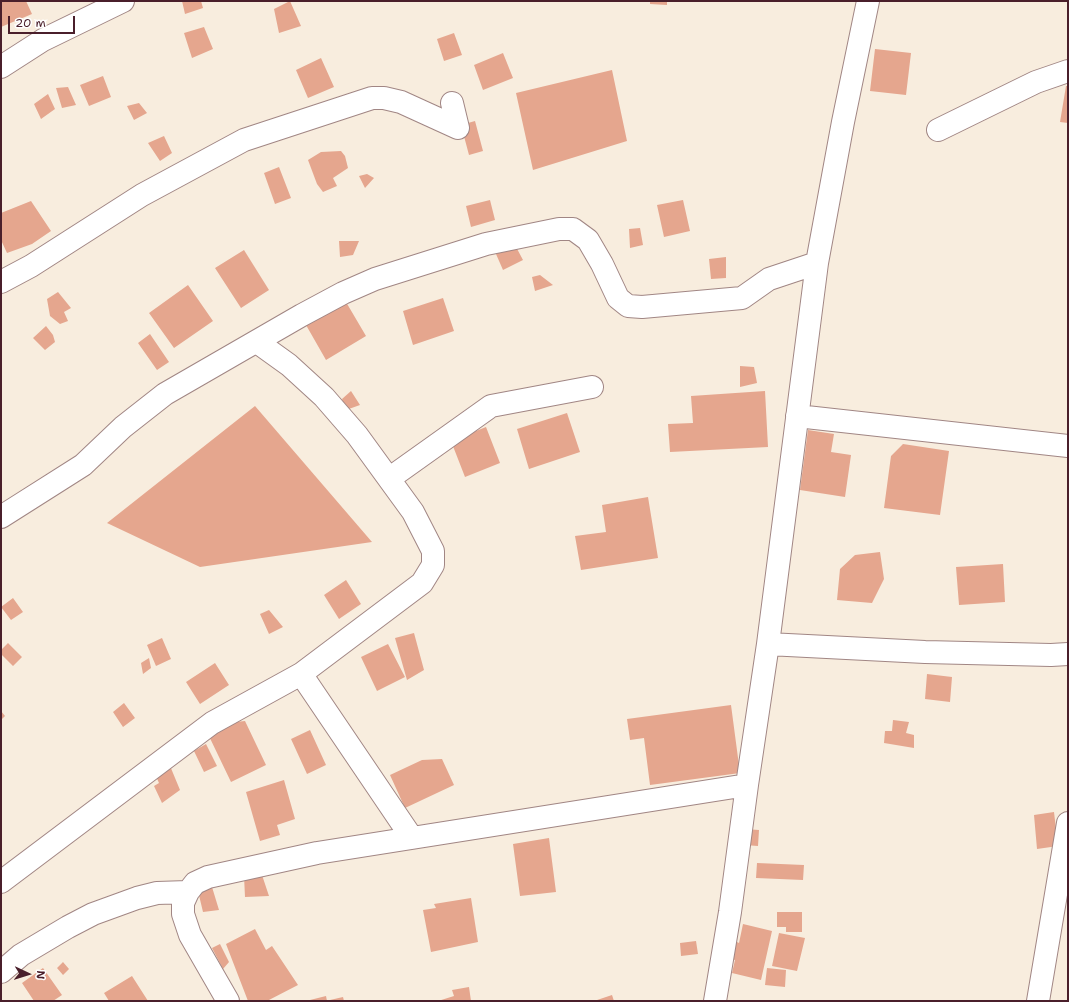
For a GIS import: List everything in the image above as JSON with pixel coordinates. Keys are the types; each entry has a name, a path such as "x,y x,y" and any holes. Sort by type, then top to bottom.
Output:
{"street":[{"path":"1,67 43,40 123,1"},
{"path":"715,1001 730,912 746,785 768,644 817,263 843,122 868,1"},
{"path":"938,130 1036,82 1068,72"},
{"path":"1,282 31,266 142,195 244,140 372,98 384,98 401,102 458,128 452,103"},
{"path":"1,517 83,465 123,427 165,394 257,342 302,314 343,293 375,279 486,244 559,229 573,229 588,240 602,264 618,298 628,306 642,307 742,298 769,279 817,263"},
{"path":"1,882 212,724 301,674 422,583 433,565 433,551 426,535 390,478 357,435 324,397 289,365 257,342"},
{"path":"390,478 490,406 592,387"},
{"path":"798,416 1068,446"},
{"path":"768,644 949,653 1068,654"},
{"path":"301,674 412,838"},
{"path":"228,1001 190,935 182,914 183,903 188,892 195,883 208,877 317,853 746,785"},
{"path":"1038,1001 1068,823"},
{"path":"1,972 21,955 93,914 137,898 157,893 188,892"}],"building":[{"path":"1,1 26,1 32,14 1,27"},
{"path":"182,1 201,1 203,8 185,14"},
{"path":"290,1 301,26 279,33 274,9"},
{"path":"650,1 667,1 667,5 650,4"},
{"path":"204,27 213,49 192,58 184,33"},
{"path":"454,33 462,55 444,61 437,39"},
{"path":"875,49 911,53 906,95 870,91"},
{"path":"503,53 513,78 483,90 474,65"},
{"path":"321,58 334,87 308,98 296,70"},
{"path":"612,70 627,141 533,170 516,93"},
{"path":"103,76 111,97 89,106 80,85"},
{"path":"1066,86 1068,86 1068,123 1060,122"},
{"path":"68,87 76,105 62,108 56,88"},
{"path":"48,94 55,109 41,119 34,104"},
{"path":"139,103 147,113 134,120 127,106"},
{"path":"475,121 483,151 469,155 461,125"},
{"path":"164,136 172,153 160,161 148,143"},
{"path":"341,151 345,156 348,168 333,178 337,186 323,192 317,184 308,160 321,152"},
{"path":"279,167 291,198 275,204 264,173"},
{"path":"367,174 374,178 365,188 359,176"},
{"path":"490,200 495,220 471,227 466,206"},
{"path":"683,200 690,231 664,237 657,205"},
{"path":"31,201 51,231 32,244 7,253 1,240 1,213"},
{"path":"640,228 643,245 630,248 629,229"},
{"path":"339,241 359,241 353,255 340,257"},
{"path":"515,245 523,260 503,270 496,254"},
{"path":"244,250 269,290 241,308 215,268"},
{"path":"726,257 726,278 711,279 709,259"},
{"path":"540,275 553,285 535,291 532,277"},
{"path":"188,285 213,321 174,348 149,313"},
{"path":"58,292 71,308 64,312 68,321 60,324 50,316 47,299"},
{"path":"443,298 454,331 413,345 403,311"},
{"path":"346,302 366,336 326,360 306,325"},
{"path":"46,326 53,335 55,342 45,350 33,338"},
{"path":"150,334 169,362 157,370 138,343"},
{"path":"740,366 754,367 757,383 740,387"},
{"path":"351,391 360,405 346,410 342,399"},
{"path":"765,391 768,447 670,452 668,424 693,423 691,396"},
{"path":"255,406 372,542 200,567 107,523"},
{"path":"567,413 580,452 529,469 517,429"},
{"path":"486,427 500,463 465,477 451,441"},
{"path":"808,430 834,434 831,452 851,455 845,497 800,490"},
{"path":"903,444 949,451 940,515 884,508 891,456"},
{"path":"648,497 658,558 581,570 575,536 606,532 602,505"},
{"path":"880,552 884,579 872,603 837,600 840,569 855,555"},
{"path":"1003,564 1005,602 959,605 956,567"},
{"path":"346,580 361,604 339,619 324,595"},
{"path":"13,598 23,612 11,620 1,607"},
{"path":"269,610 283,627 269,634 260,614"},
{"path":"414,633 424,670 407,680 395,638"},
{"path":"162,638 171,659 156,666 147,645"},
{"path":"8,643 22,657 13,666 1,654 1,650"},
{"path":"388,644 405,677 377,691 361,657"},
{"path":"149,658 151,668 143,674 141,663"},
{"path":"215,663 229,685 200,704 186,682"},
{"path":"927,674 952,677 950,702 925,699"},
{"path":"124,703 135,718 123,727 113,712"},
{"path":"731,705 740,773 650,785 644,738 630,740 627,719"},
{"path":"1,711 5,716 1,720"},
{"path":"893,720 909,722 906,733 914,735 914,748 884,743 885,731 892,731"},
{"path":"245,721 266,765 231,782 207,732 226,723"},
{"path":"310,730 326,765 307,774 291,739"},
{"path":"206,744 217,766 204,772 194,751"},
{"path":"442,759 454,785 405,808 390,775 422,760"},
{"path":"168,761 180,790 162,803 154,786 159,783 154,772"},
{"path":"284,780 295,819 277,825 280,835 260,841 246,792"},
{"path":"1054,812 1058,846 1037,849 1034,815"},
{"path":"745,829 759,830 758,846 744,845"},
{"path":"549,838 556,892 520,896 513,844"},
{"path":"757,863 804,865 803,880 756,878"},
{"path":"262,875 269,896 245,897 244,876"},
{"path":"212,887 219,910 203,912 198,891"},
{"path":"471,898 478,942 431,952 423,910 436,908 434,904"},
{"path":"777,912 802,912 802,932 786,932 786,927 777,927"},
{"path":"743,924 772,931 761,980 732,973 735,960 731,959 735,941 739,943"},
{"path":"255,929 266,950 272,946 298,985 267,1001 248,1001 226,944"},
{"path":"779,933 805,938 797,971 772,966"},
{"path":"696,941 698,954 681,956 680,943"},
{"path":"220,944 229,962 223,969 212,948"},
{"path":"63,962 69,969 63,975 57,968"},
{"path":"43,968 62,995 53,1001 34,1001 22,983"},
{"path":"767,968 786,970 785,987 765,985"},
{"path":"132,976 148,1001 109,1001 104,993"},
{"path":"469,987 471,1001 438,1001 454,996 452,990"},
{"path":"612,995 614,1001 594,1001"},
{"path":"326,996 327,1001 310,1001 310,1000"},
{"path":"343,997 344,1001 330,1000"}]}
